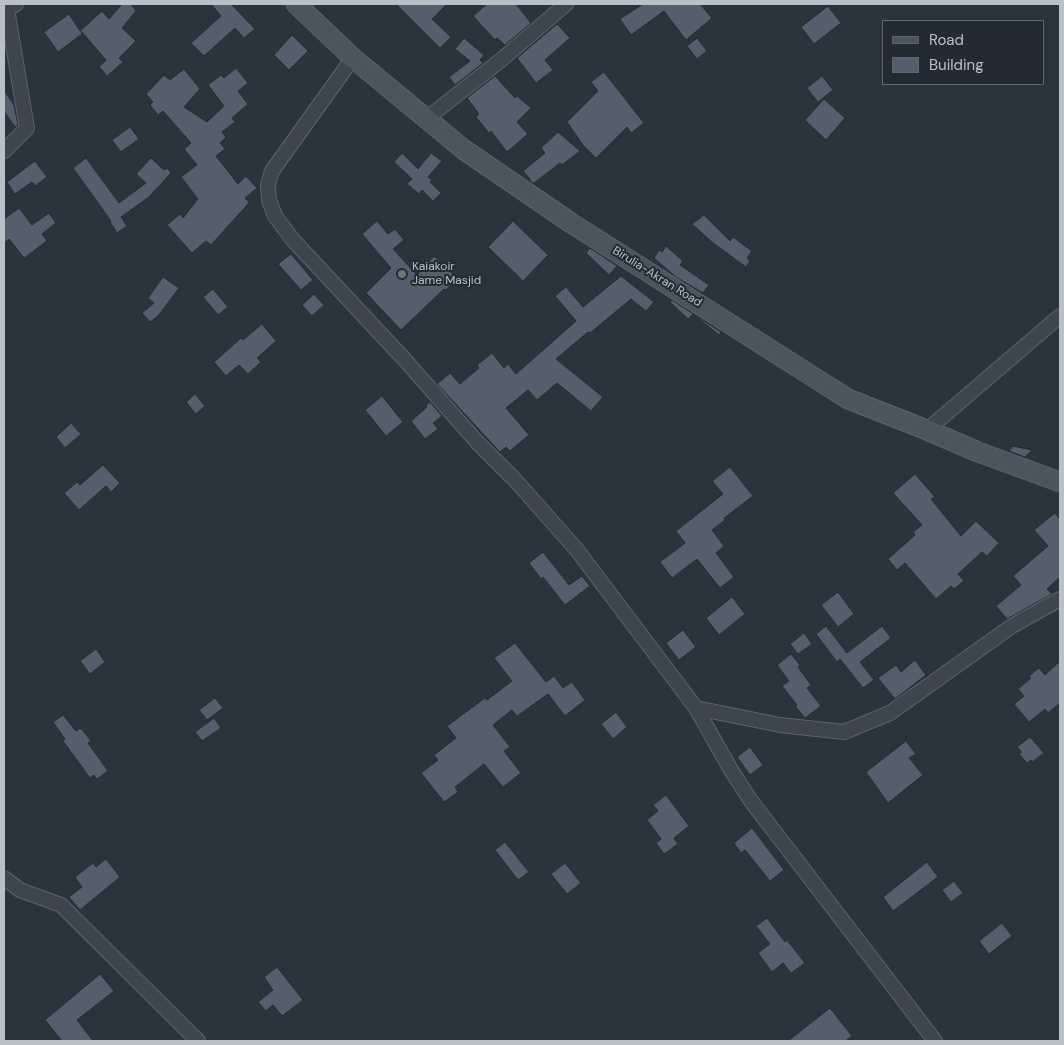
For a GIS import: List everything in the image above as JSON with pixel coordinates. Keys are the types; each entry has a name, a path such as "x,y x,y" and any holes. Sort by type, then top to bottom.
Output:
{"street":[{"path":"4,151 27,128 7,9 16,4"},
{"name":"Birulia-Akran Road","path":"296,4 353,58 463,149 571,223 848,399 978,452 1060,482"},
{"path":"426,119 501,60 566,4"},
{"path":"353,58 272,172 268,185 269,200 275,216 293,240 405,360 477,442 577,550 696,708 730,770 751,802 935,1041"},
{"path":"927,430 1060,316"},
{"path":"696,708 780,725 844,732 890,713 1012,626 1060,599"},
{"path":"4,878 20,890 61,905 198,1041"}],"building":[{"path":"122,4 131,4 136,11 122,28 136,41 119,58 123,62 107,76 99,67 106,60 81,31 82,34 58,52 44,32 69,14 80,31 102,11 109,19"},
{"path":"211,4 231,4 255,29 244,38 235,28 204,56 191,43 221,16"},
{"path":"396,4 447,4 432,19 451,37 440,48"},
{"path":"487,4 516,4 531,23 505,45 497,38 495,40 473,16"},
{"path":"643,4 700,4 712,18 686,40 664,11 631,35 620,19"},
{"path":"828,6 841,23 814,44 801,27"},
{"path":"557,24 570,38 545,60 553,70 536,83 517,58"},
{"path":"292,35 308,51 289,70 274,55"},
{"path":"464,38 484,55 480,60 483,63 455,85 449,77 470,61 455,49"},
{"path":"697,38 707,51 697,59 687,46"},
{"path":"236,68 248,83 238,91 248,104 232,118 235,122 222,132 226,137 220,143 225,149 216,156 238,184 246,176 257,188 245,198 249,202 248,204 211,245 206,241 192,253 167,225 180,214 183,218 198,199 181,177 197,165 184,149 191,143 163,111 158,115 150,105 153,102 146,94 164,75 170,80 184,69 200,89 184,107 207,122 224,106 208,85 221,75 224,78"},
{"path":"604,72 644,123 631,133 627,127 596,158 583,145 567,122 598,91 591,82"},
{"path":"495,76 515,98 517,96 531,108 517,122 528,134 507,152 491,131 489,133 476,117 479,114 467,98"},
{"path":"822,76 833,90 818,102 807,88"},
{"path":"4,90 14,105 18,125 15,127 4,111"},
{"path":"824,99 845,118 826,140 805,120"},
{"path":"130,127 139,139 121,152 112,140"},
{"path":"558,132 580,151 562,165 560,163 534,183 543,190 529,180 523,171 545,153 541,148"},
{"path":"402,153 418,169 431,153 442,161 428,177 432,180 430,182 441,193 433,201 422,190 419,194 407,184 412,179 394,162"},
{"path":"86,158 119,203 146,183 136,174 151,158 164,170 167,168 171,173 149,197 121,217 127,226 117,233 111,221 73,168"},
{"path":"35,161 47,177 35,186 32,182 15,194 7,182"},
{"path":"19,208 32,225 49,213 56,223 42,234 47,241 24,258 9,239 4,243 4,219"},
{"path":"704,215 730,241 733,237 752,251 747,258 750,261 746,267 713,243 692,224"},
{"path":"377,221 388,234 395,229 404,240 393,249 417,275 434,256 457,278 401,330 366,293 391,268 362,234"},
{"path":"513,221 548,255 523,281 488,247"},
{"path":"666,246 683,261 680,265 709,285 703,293 676,277 654,258 659,250 662,252"},
{"path":"590,248 617,266 609,275 586,253"},
{"path":"291,254 313,280 301,290 278,264"},
{"path":"621,276 654,302 646,311 631,299 556,359 603,397 591,411 557,383 537,400 528,390 506,408 529,435 510,451 506,447 500,452 437,384 450,373 460,384 479,368 477,365 492,353 504,368 508,364 516,374 576,321 555,296 566,287 583,307"},
{"path":"163,277 179,288 158,316 150,322 142,313 154,303 148,298"},
{"path":"213,289 228,307 218,315 203,297"},
{"path":"314,294 324,305 312,316 302,305"},
{"path":"672,300 721,332 719,335 693,314 688,319 670,302"},
{"path":"262,324 276,341 257,358 261,362 248,374 239,365 226,376 214,362 241,338 243,340"},
{"path":"195,394 205,406 196,414 186,402"},
{"path":"382,396 403,422 386,436 365,410"},
{"path":"430,402 442,416 433,423 438,429 425,439 411,421"},
{"path":"71,423 81,434 65,448 56,437"},
{"path":"1013,446 1032,450 1025,457 1009,451"},
{"path":"103,465 120,483 111,492 106,486 79,510 64,493 77,482 80,485"},
{"path":"730,467 753,496 724,518 725,520 712,530 724,546 716,553 734,577 720,588 697,559 672,578 660,562 685,543 676,531 723,494 712,481"},
{"path":"915,474 935,497 931,499 961,536 976,521 999,543 987,556 982,552 958,574 964,581 954,589 951,586 936,599 905,563 897,570 888,559 915,535 913,532 922,525 893,493"},
{"path":"1055,513 1060,520 1060,577 1047,589 1052,594 1007,619 996,606 1021,585 1013,576 1048,546 1034,530"},
{"path":"543,552 569,585 582,576 590,586 565,605 543,577 541,579 529,563"},
{"path":"838,592 854,614 838,627 821,605"},
{"path":"732,597 745,614 719,635 706,618"},
{"path":"826,626 847,653 882,626 891,638 860,662 874,680 863,688 840,659 837,662 816,634"},
{"path":"683,630 696,647 679,660 666,643"},
{"path":"804,633 812,644 798,654 790,644"},
{"path":"515,643 546,682 554,676 563,688 572,682 585,700 565,716 548,694 517,716 512,710 493,725 510,747 504,751 521,773 503,787 484,764 455,787 458,792 444,802 421,773 438,760 434,755 456,738 447,726 512,681 494,658"},
{"path":"96,649 105,662 90,674 80,661"},
{"path":"791,654 800,665 798,667 811,685 807,688 821,706 805,718 782,686 789,681 777,665"},
{"path":"915,660 926,675 895,699 878,678 896,665 901,672"},
{"path":"1060,661 1060,703 1048,713 1045,709 1029,722 1014,704 1024,696 1018,689 1039,668 1045,675"},
{"path":"215,698 223,708 207,720 199,710"},
{"path":"616,712 627,727 613,739 601,724"},
{"path":"63,715 76,731 81,728 91,741 88,743 108,771 97,779 94,775 90,778 63,741 65,739 53,722"},
{"path":"214,718 221,728 202,741 195,732"},
{"path":"1030,737 1044,753 1032,762 1031,760 1027,763 1019,754 1022,752 1017,747"},
{"path":"906,741 916,754 909,758 923,775 888,803 866,772"},
{"path":"750,747 763,765 750,775 737,757"},
{"path":"666,795 689,826 674,838 678,844 664,854 656,843 661,839 647,820 658,811 653,805"},
{"path":"752,828 784,870 770,881 745,850 741,853 734,843"},
{"path":"505,842 529,872 518,880 495,850"},
{"path":"106,859 120,877 80,910 69,897 82,887 75,877 93,863 96,867"},
{"path":"927,862 938,877 893,911 883,897"},
{"path":"565,863 581,883 567,894 551,874"},
{"path":"954,881 963,893 951,902 942,890"},
{"path":"767,918 785,942 787,940 805,963 791,973 783,963 772,972 758,953 770,944 756,926"},
{"path":"1002,923 1012,936 989,954 979,941"},
{"path":"277,967 303,1000 282,1016 273,1005 266,1011 258,1002 273,990 264,977"},
{"path":"100,974 114,991 77,1020 93,1041 62,1041 45,1020"},
{"path":"830,1008 852,1036 845,1041 788,1041"}],"place":[{"name":"Kaiakoir Jame Masjid","path":"402,274"}]}
